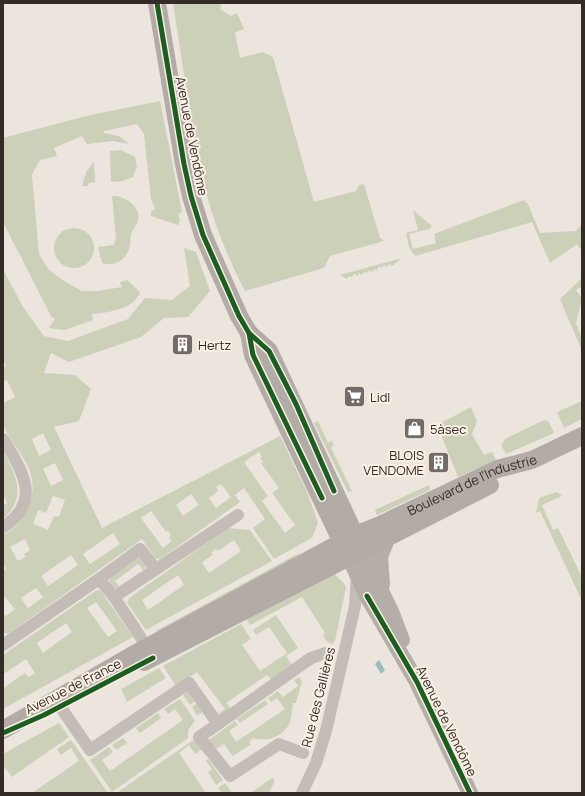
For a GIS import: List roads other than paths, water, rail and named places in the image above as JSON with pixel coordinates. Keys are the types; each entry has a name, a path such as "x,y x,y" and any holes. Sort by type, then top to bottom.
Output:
{"main road":[{"name":"Avenue de Vendôme","path":"157,3 184,164 191,196 203,235 231,300 249,333 269,351 296,404 352,546 470,793"},
{"path":"532,460 582,436"},
{"name":"Boulevard de l'Industrie","path":"352,546 380,525 497,469 532,460"},
{"name":"Boulevard de l'Industrie","path":"352,546 388,537 514,473 532,460"},
{"path":"375,594 380,556 388,537"},
{"name":"Avenue de Vendôme","path":"352,546 357,573 375,594"},
{"name":"Avenue de France","path":"3,732 352,546"}],"street":[{"path":"3,439 23,472 26,490 23,506 14,520 3,527"},
{"path":"114,597 155,568 238,514"},
{"path":"3,645 140,549 155,568"},
{"name":"Rue des Gallières","path":"302,793 316,762 326,731 355,606 357,573"},
{"path":"99,579 114,597 150,653"},
{"path":"355,606 375,594"},
{"path":"303,753 279,744 230,776 199,738 311,658 326,653"},
{"path":"58,703 90,750 189,684 218,724"}],"water":[{"path":"379,660 385,670 381,674 375,664"}],"place":[{"name":"Hertz","path":"183,345"},
{"name":"Lidl","path":"354,397"},
{"name":"5àsec","path":"414,429"},
{"name":"BLOIS VENDOME","path":"439,462"}]}
